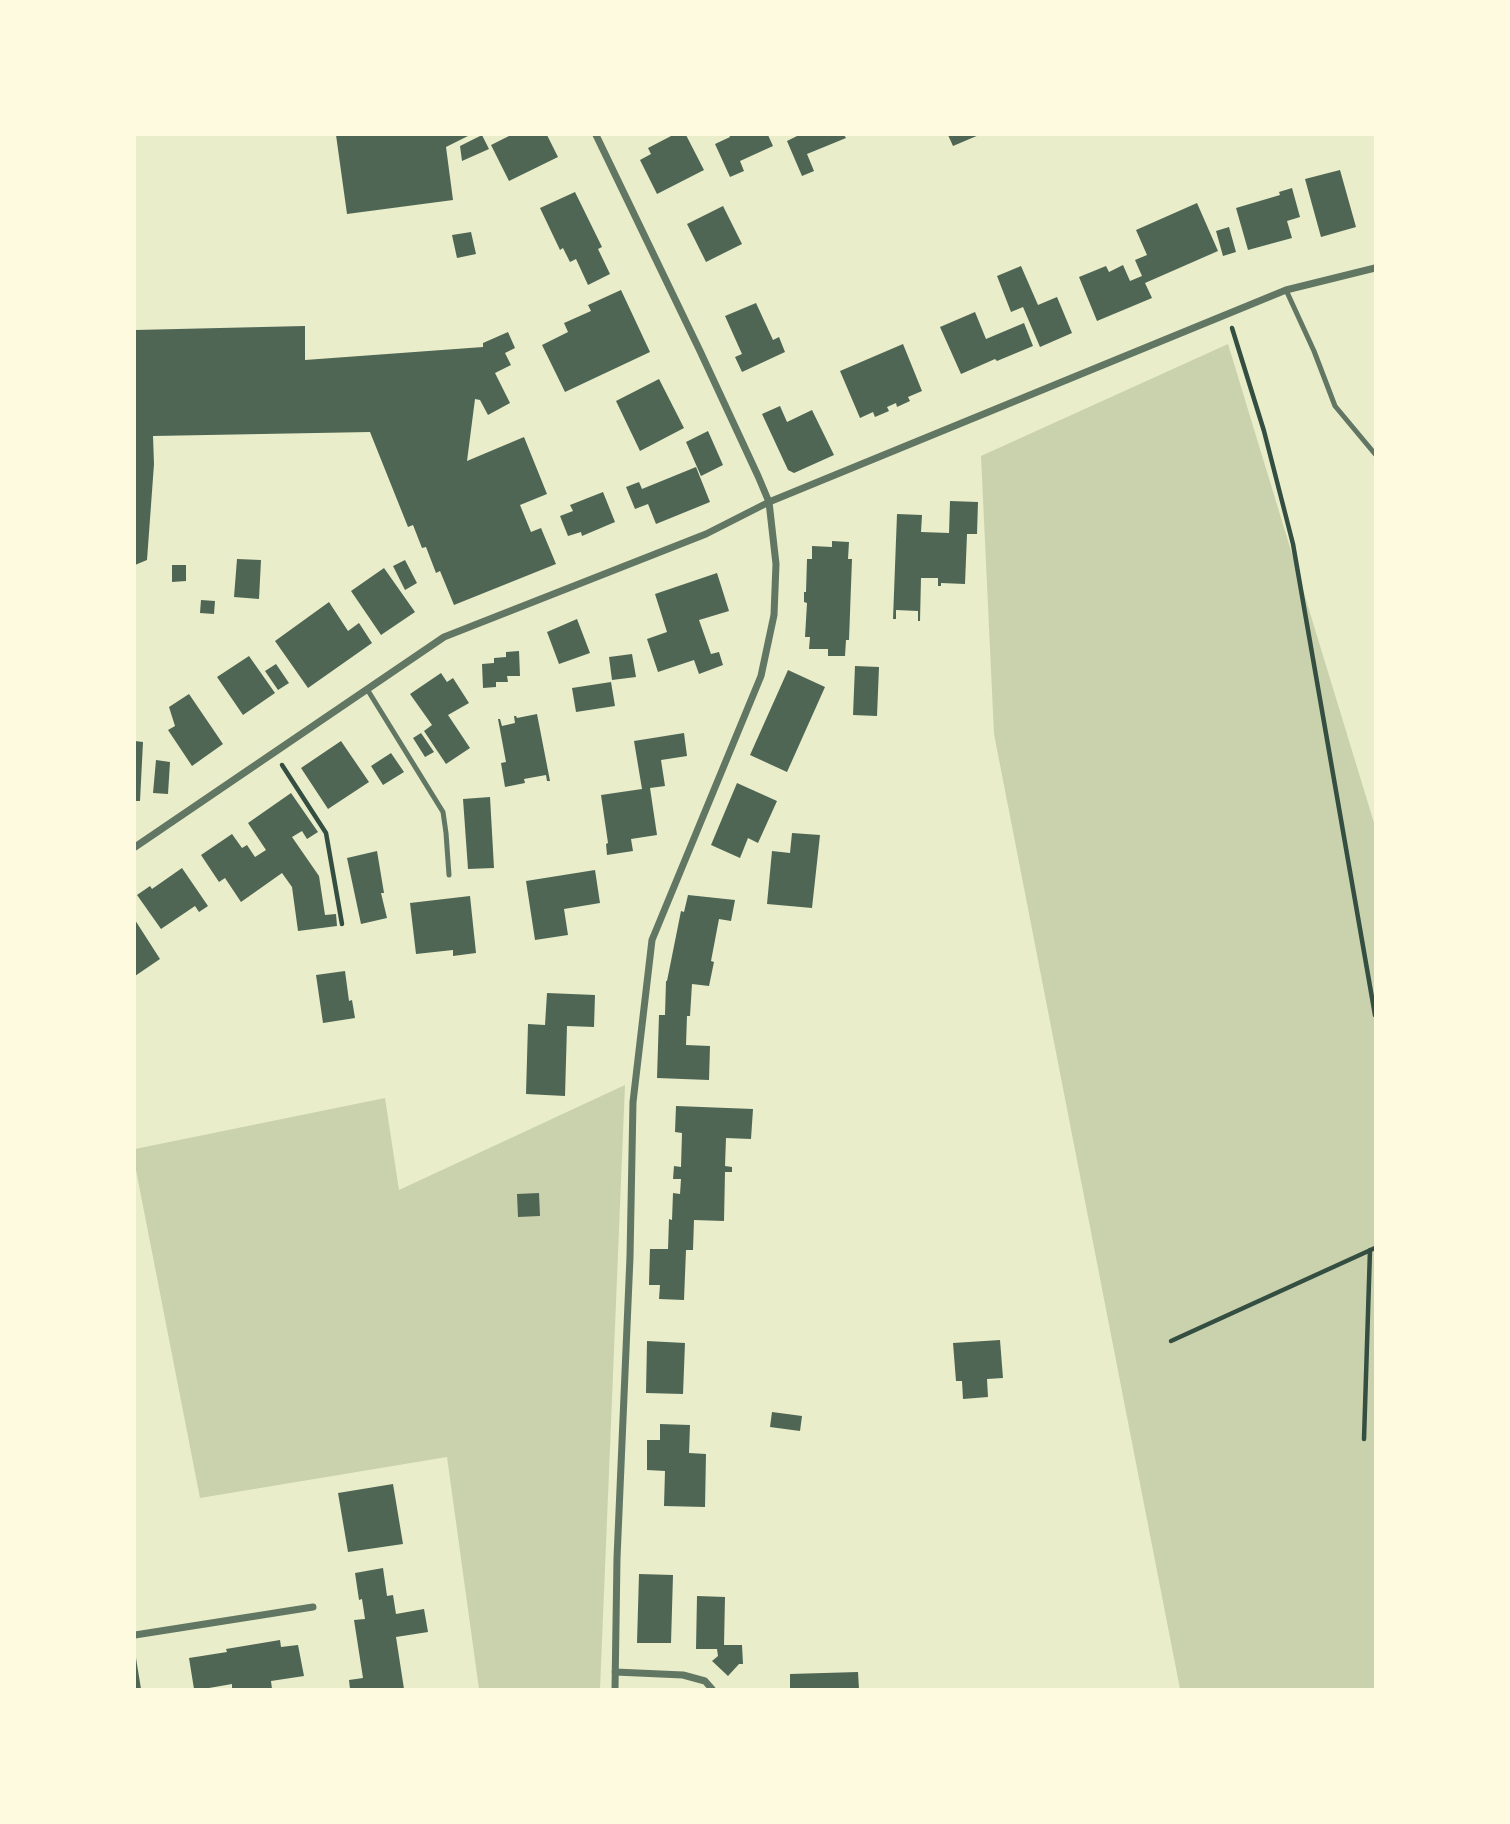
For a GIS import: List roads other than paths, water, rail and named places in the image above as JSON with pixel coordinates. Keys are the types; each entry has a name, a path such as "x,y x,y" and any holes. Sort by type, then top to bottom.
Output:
{"street":[{"path":"596,135 769,502 776,564 774,615 761,676 652,940 633,1102 631,1257 617,1558 614,1689"},
{"path":"135,847 444,637 705,534 769,502 1286,290 1375,268"},
{"path":"135,1635 313,1607"},
{"path":"615,1672 683,1675 705,1681 712,1689"}],"lane":[{"path":"1286,290 1335,406 1375,454"},
{"path":"367,689 443,811 449,875"}]}
